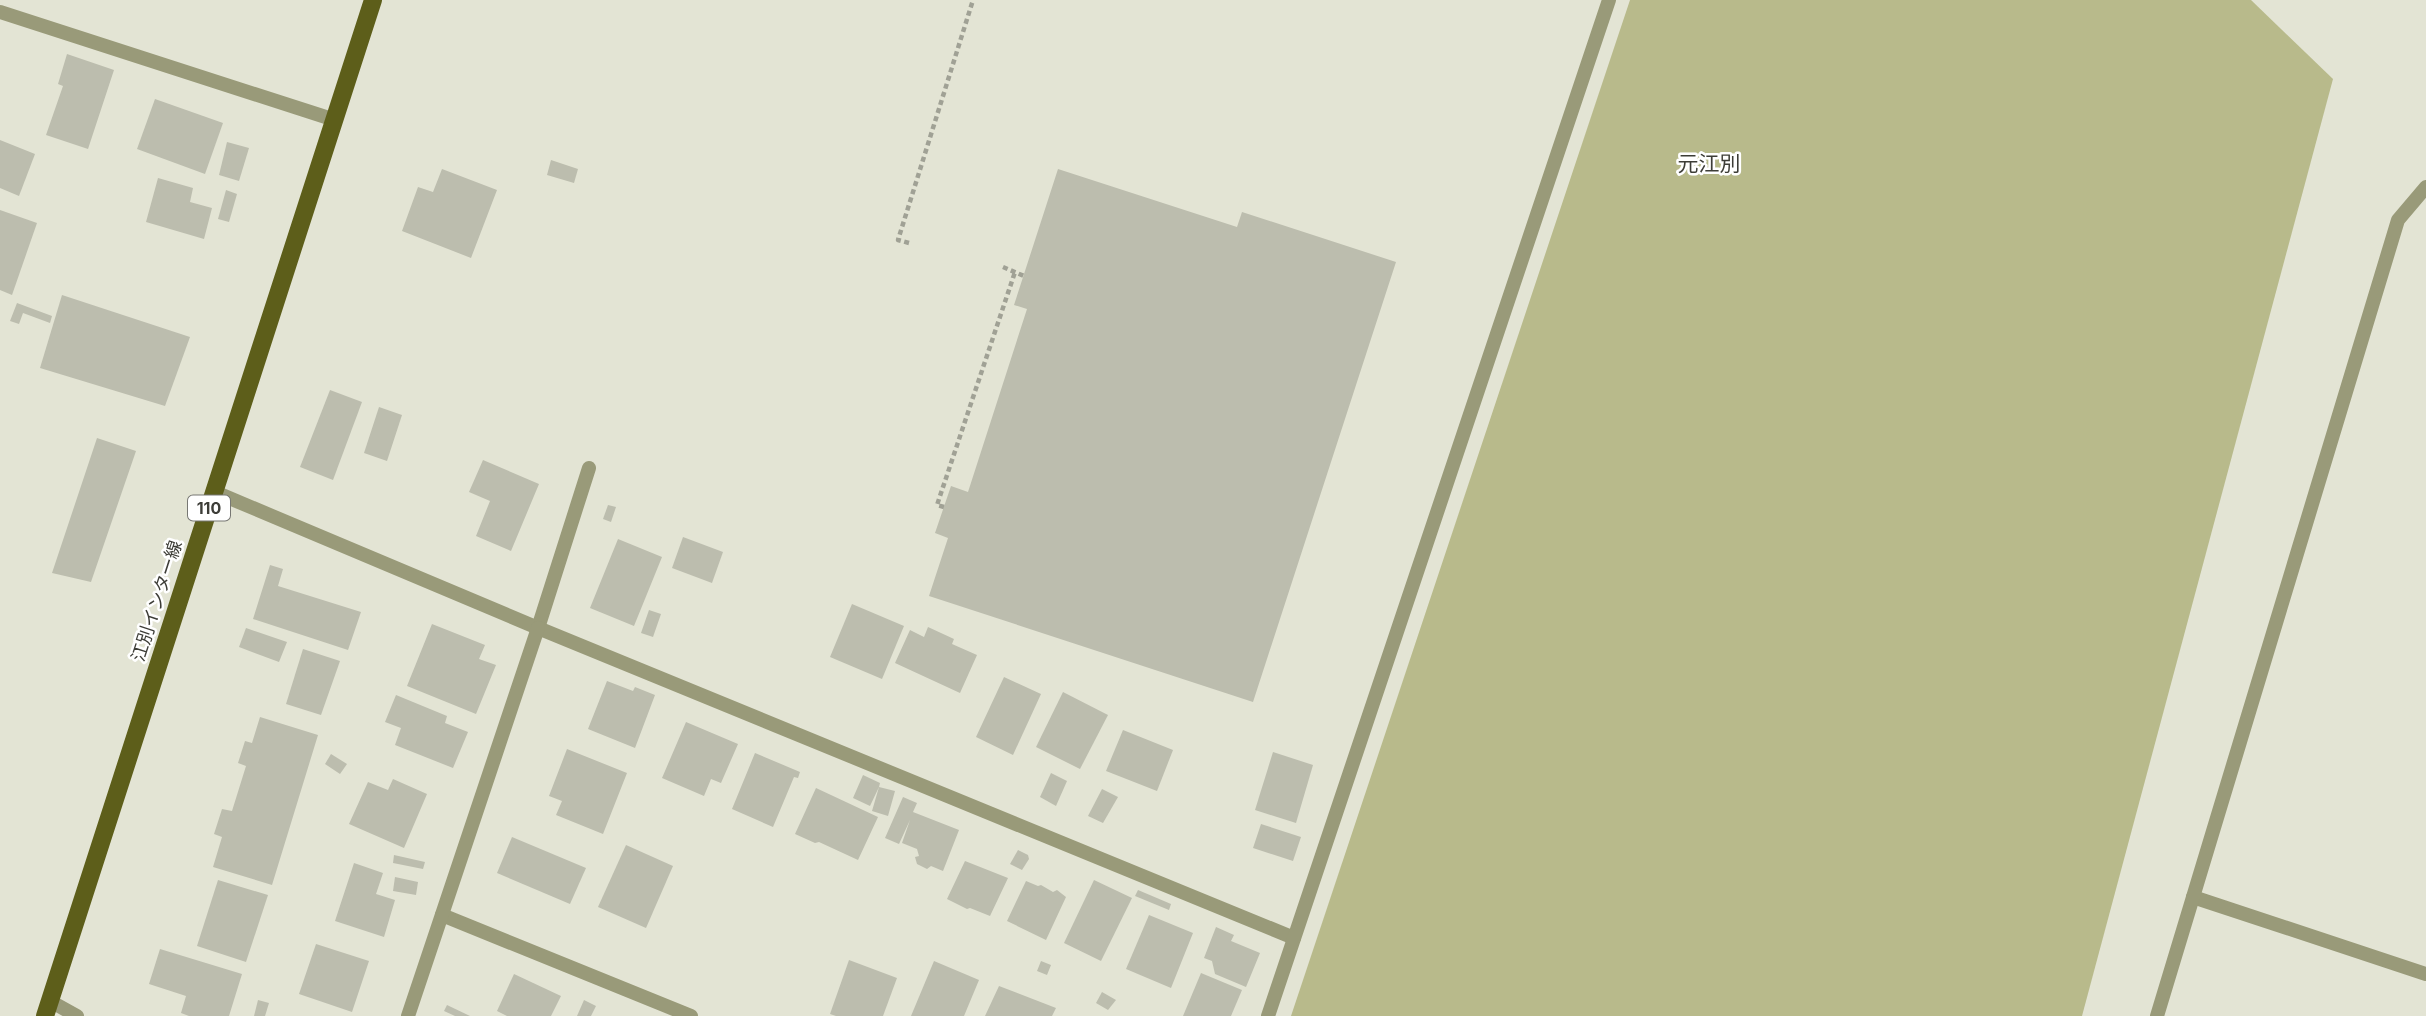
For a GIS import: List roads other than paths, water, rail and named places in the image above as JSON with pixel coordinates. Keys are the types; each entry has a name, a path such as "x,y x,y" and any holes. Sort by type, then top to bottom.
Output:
{"main road":[{"name":"江別インター線","path":"48,1008 373,0"}],"street":[{"path":"1268,1016 1609,0"},
{"path":"0,12 335,120"},
{"path":"2157,1016 2398,220 2426,187"},
{"path":"408,1016 589,468"},
{"path":"215,492 538,628 1294,937"},
{"path":"2193,897 2426,974"},
{"path":"442,915 691,1016"},
{"path":"48,1008 77,1016"}],"district":[{"name":"元江別","path":"1709,164"}]}
